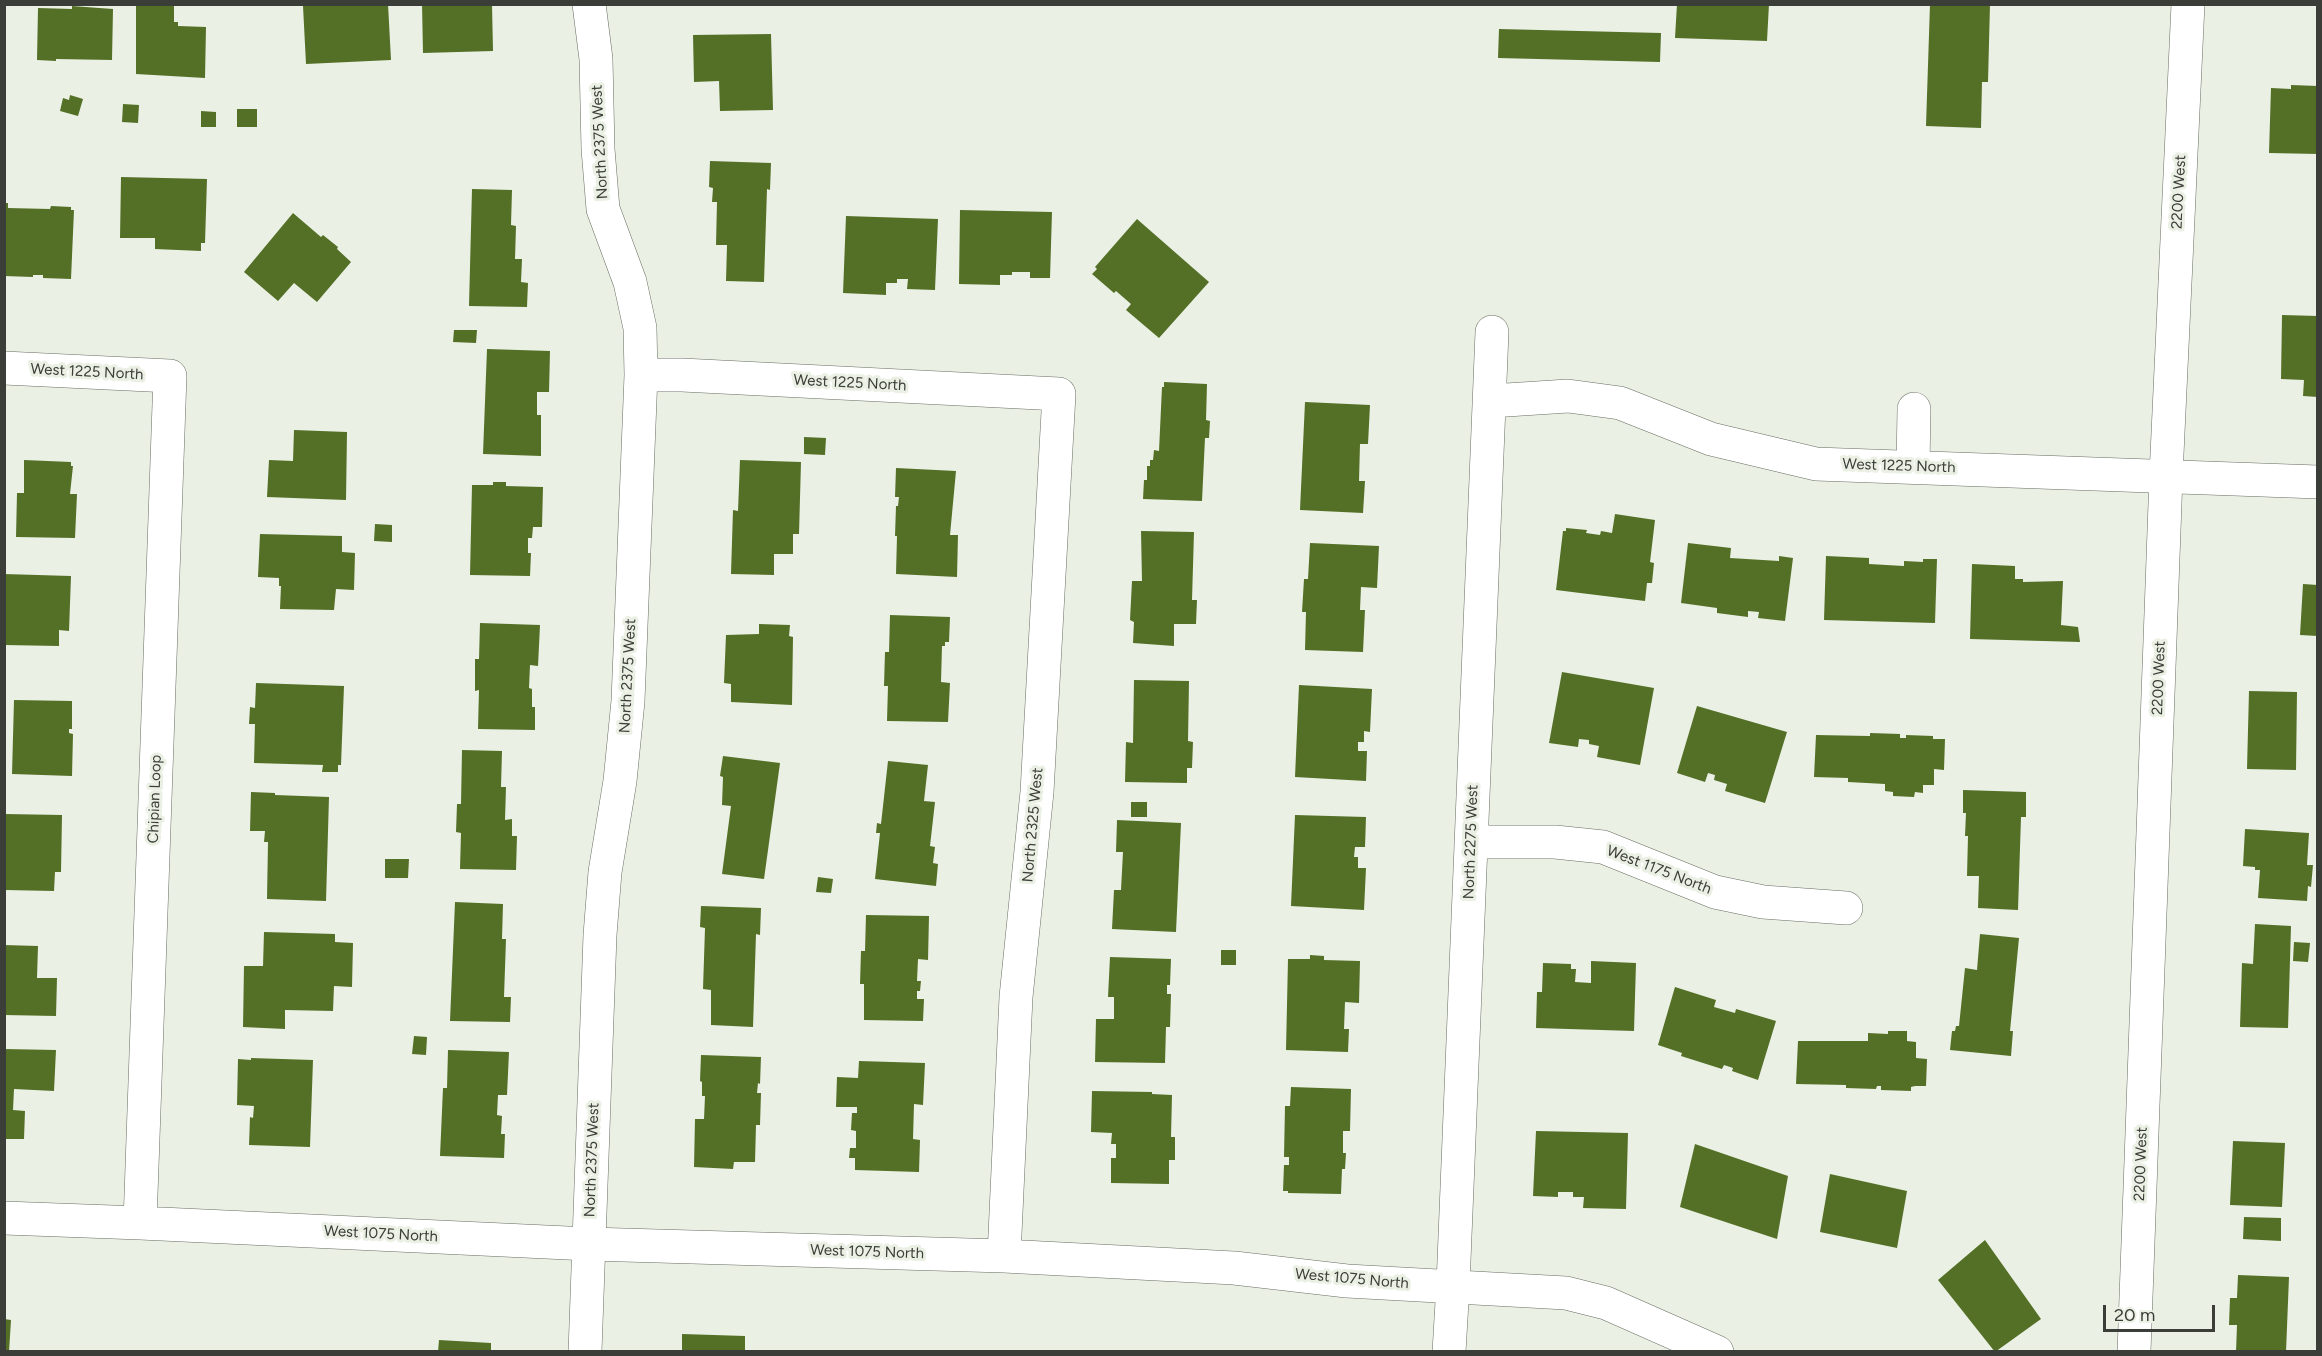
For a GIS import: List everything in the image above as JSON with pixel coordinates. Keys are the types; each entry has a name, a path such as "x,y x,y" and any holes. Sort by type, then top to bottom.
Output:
{"street":[{"name":"North 2375 West","path":"585,1352 600,935 605,872 620,781 628,701 641,375 640,328 630,282 603,209 598,149 596,59 589,4"},
{"name":"2200 West","path":"2134,1352 2166,476 2188,4"},
{"name":"North 2275 West","path":"1449,1352 1491,401 1492,332"},
{"name":"West 1225 North","path":"4,368 170,376"},
{"name":"West 1225 North","path":"641,375 682,375 1059,394"},
{"name":"Chipian Loop","path":"140,1223 170,376"},
{"name":"North 2325 West","path":"1004,1256 1016,997 1037,792 1059,394"},
{"name":"West 1225 North","path":"1491,401 1568,396 1620,403 1712,439 1816,464 2318,482"},
{"path":"1913,466 1914,409"},
{"name":"West 1175 North","path":"1471,842 1556,842 1603,848 1715,892 1763,902 1845,908"},
{"name":"West 1075 North","path":"4,1218 589,1244 1004,1256 1234,1268 1347,1281 1453,1285 1566,1293 1606,1303 1717,1352"}],"building":[{"path":"136,4 174,5 174,22 178,22 178,26 206,27 205,78 136,74"},
{"path":"388,4 391,60 306,64 303,6"},
{"path":"422,4 492,4 493,51 423,53"},
{"path":"1677,4 1769,4 1767,41 1675,38"},
{"path":"1930,4 1990,4 1988,82 1982,82 1981,128 1926,126"},
{"path":"72,6 113,9 112,60 37,60 38,8 72,9"},
{"path":"1499,29 1661,33 1660,62 1498,58"},
{"path":"771,34 773,110 720,111 719,81 694,82 693,35"},
{"path":"2291,85 2318,86 2318,154 2269,153 2271,88 2291,89"},
{"path":"70,95 83,99 78,116 60,111 63,98 69,100"},
{"path":"123,104 139,105 138,123 122,122"},
{"path":"237,109 257,109 257,127 237,127"},
{"path":"201,111 216,112 216,127 201,127"},
{"path":"710,161 771,163 770,190 767,189 764,282 726,281 727,245 716,245 717,202 712,202 713,188 709,187"},
{"path":"121,177 207,179 205,243 201,243 201,251 155,249 155,238 120,238"},
{"path":"472,189 512,190 511,225 516,226 515,259 522,259 521,282 528,283 527,307 469,306"},
{"path":"4,203 8,203 8,208 50,209 51,206 71,207 71,210 74,210 71,279 43,278 43,275 4,276"},
{"path":"960,210 1052,212 1050,278 1030,278 1030,272 1012,272 1012,275 1000,275 1000,285 959,284"},
{"path":"293,213 321,237 323,235 338,247 337,249 351,262 317,302 294,283 278,301 244,272"},
{"path":"846,216 938,219 935,290 907,289 908,279 897,279 897,283 886,283 886,295 843,293"},
{"path":"1137,219 1209,282 1159,338 1126,310 1131,304 1092,274 1097,269 1095,267"},
{"path":"2282,315 2318,316 2318,397 2303,396 2304,380 2281,379"},
{"path":"454,330 477,330 476,343 453,342"},
{"path":"487,349 550,351 549,392 537,392 537,415 541,415 541,456 483,454"},
{"path":"1164,382 1207,384 1206,420 1210,421 1209,438 1205,438 1202,501 1143,499 1147,466 1150,466 1150,460 1153,460 1154,450 1159,451"},
{"path":"1305,402 1370,405 1368,444 1360,444 1359,481 1365,481 1363,513 1300,510"},
{"path":"294,430 347,432 346,500 267,497 269,460 293,461"},
{"path":"804,437 826,438 825,455 804,454"},
{"path":"24,460 71,462 73,466 70,494 77,494 75,538 16,537 17,493 24,493"},
{"path":"740,460 801,462 799,534 793,534 793,554 774,554 774,575 731,574 733,510 738,511"},
{"path":"896,468 956,471 950,535 958,535 957,577 896,574 896,506 898,506 899,497 895,497"},
{"path":"493,482 506,482 506,486 543,487 542,527 533,527 532,538 528,538 528,553 531,553 530,576 470,575 472,485 493,485"},
{"path":"1615,514 1655,520 1650,562 1654,563 1652,583 1647,583 1645,601 1556,590 1563,531 1566,531 1566,528 1587,530 1586,533 1600,535 1601,531 1612,533"},
{"path":"375,524 392,525 392,542 374,541"},
{"path":"1141,531 1194,532 1192,600 1197,600 1196,624 1174,624 1174,646 1133,643 1134,622 1130,620 1132,581 1142,581"},
{"path":"260,534 342,536 342,552 355,553 354,590 336,589 334,610 280,609 279,578 258,577"},
{"path":"1310,543 1379,546 1377,588 1361,587 1360,610 1365,610 1363,652 1305,650 1306,612 1302,612 1304,579 1308,579"},
{"path":"1688,543 1731,548 1730,558 1779,561 1779,556 1793,558 1785,621 1758,618 1759,612 1748,611 1748,617 1717,613 1717,608 1681,603"},
{"path":"1826,556 1869,558 1869,564 1904,566 1904,561 1923,562 1923,559 1937,559 1935,623 1824,620"},
{"path":"1972,564 2015,566 2015,579 2023,579 2023,582 2063,581 2061,625 2078,627 2080,642 1970,639"},
{"path":"4,574 71,576 69,631 59,630 59,646 4,645"},
{"path":"2303,584 2318,585 2318,636 2300,635"},
{"path":"890,615 950,617 949,642 945,642 945,646 942,646 941,682 950,683 948,722 887,721 888,686 884,686 885,652 889,652"},
{"path":"480,623 540,625 538,666 530,665 529,688 532,689 532,707 535,707 535,730 478,729 479,690 475,691 475,659 479,659"},
{"path":"759,624 790,625 789,636 793,637 792,705 731,702 731,684 724,683 726,635 759,634"},
{"path":"1562,672 1654,688 1640,765 1597,757 1599,746 1589,744 1589,740 1579,739 1578,747 1549,743"},
{"path":"1134,680 1189,681 1188,741 1193,742 1192,768 1187,768 1187,783 1125,782 1126,742 1133,743"},
{"path":"256,683 344,686 341,765 338,765 338,772 322,772 323,765 254,763 255,724 249,724 250,707 255,708"},
{"path":"1299,685 1372,689 1370,732 1364,731 1364,742 1358,742 1358,751 1367,751 1366,781 1295,777"},
{"path":"2249,691 2297,692 2296,770 2247,769"},
{"path":"14,700 72,701 72,729 69,729 69,733 73,734 72,776 12,774"},
{"path":"1697,706 1787,732 1765,803 1725,791 1727,784 1714,780 1715,775 1708,773 1705,782 1677,773"},
{"path":"1870,733 1900,734 1900,738 1906,738 1906,735 1945,739 1944,770 1934,769 1934,785 1923,785 1923,793 1915,792 1914,797 1893,796 1893,792 1885,791 1885,784 1848,782 1848,778 1814,777 1816,735 1870,736"},
{"path":"462,750 502,751 501,787 506,787 505,820 512,819 512,836 517,836 516,870 460,869 461,833 456,832 457,804 461,804"},
{"path":"723,756 780,763 764,879 722,874 731,806 722,805 723,777 720,776"},
{"path":"888,761 928,765 924,801 935,802 930,846 935,847 933,863 938,864 936,886 875,879 880,833 876,833 877,823 881,824"},
{"path":"1963,790 2026,792 2026,817 2021,817 2018,910 1978,908 1979,876 1967,876 1968,836 1965,836 1966,813 1963,813"},
{"path":"251,792 329,797 326,901 267,899 268,842 264,842 265,831 250,831"},
{"path":"1131,802 1147,802 1147,817 1131,817"},
{"path":"5,814 62,815 61,872 55,872 54,891 5,890"},
{"path":"1295,815 1366,817 1365,847 1355,847 1354,857 1358,857 1358,868 1366,868 1364,910 1291,906"},
{"path":"1117,820 1181,823 1176,932 1112,929 1114,890 1121,890 1123,852 1116,852"},
{"path":"2245,829 2309,833 2307,865 2313,865 2307,901 2258,898 2260,870 2243,866"},
{"path":"385,859 409,859 408,878 385,878"},
{"path":"818,877 833,879 831,893 816,892"},
{"path":"455,902 503,904 502,939 506,939 504,997 511,997 510,1022 450,1021"},
{"path":"701,906 761,908 760,935 756,934 753,1027 711,1025 711,990 703,989 705,928 700,927"},
{"path":"866,915 929,916 928,960 918,959 917,981 921,981 917,999 924,999 923,1021 864,1020 864,984 860,984 861,951 865,951"},
{"path":"2255,924 2291,926 2288,1028 2240,1027 2242,963 2253,964"},
{"path":"264,932 335,934 335,942 353,943 352,987 334,986 333,1011 285,1010 285,1029 243,1027 244,966 263,966"},
{"path":"1980,934 2019,938 2010,1031 2013,1031 2011,1056 1950,1050 1952,1031 1959,1026 1965,968 1977,970"},
{"path":"2294,942 2310,943 2308,962 2293,961"},
{"path":"4,945 38,946 37,978 57,978 56,1016 4,1015"},
{"path":"1221,950 1236,950 1236,965 1221,965"},
{"path":"1310,955 1324,956 1324,960 1360,961 1359,1003 1345,1002 1344,1029 1349,1029 1348,1052 1286,1050 1288,959 1310,959"},
{"path":"1110,957 1171,959 1170,985 1167,985 1167,994 1171,994 1170,1027 1166,1027 1165,1063 1095,1062 1096,1019 1114,1019 1114,997 1108,997"},
{"path":"1591,961 1636,963 1634,1031 1536,1028 1537,992 1542,992 1543,963 1571,964 1571,969 1576,969 1575,982 1591,983"},
{"path":"1675,987 1716,1000 1714,1007 1735,1013 1736,1009 1776,1021 1758,1080 1732,1071 1733,1068 1724,1065 1722,1069 1681,1056 1682,1053 1658,1045"},
{"path":"1888,1031 1907,1031 1907,1041 1916,1042 1916,1058 1927,1059 1926,1086 1911,1087 1911,1091 1881,1090 1881,1086 1877,1086 1876,1089 1846,1088 1846,1085 1796,1084 1798,1041 1868,1041 1868,1033 1888,1034"},
{"path":"414,1036 427,1037 426,1055 412,1054"},
{"path":"4,1049 56,1050 54,1091 14,1089 13,1110 25,1111 24,1139 4,1139"},
{"path":"448,1050 509,1052 507,1095 498,1095 497,1115 502,1116 501,1134 505,1134 504,1158 440,1156 443,1088 447,1088"},
{"path":"701,1055 761,1057 760,1084 758,1083 757,1093 761,1093 760,1125 756,1125 755,1162 734,1162 733,1169 694,1167 695,1119 704,1119 705,1096 702,1096 702,1082 700,1081"},
{"path":"251,1058 313,1060 310,1147 249,1145 250,1117 253,1118 254,1106 237,1105 238,1059 251,1060"},
{"path":"859,1061 925,1063 923,1105 914,1104 913,1139 920,1140 919,1172 855,1170 855,1158 849,1158 850,1148 856,1148 856,1131 851,1130 852,1113 857,1113 857,1107 836,1107 837,1077 858,1078"},
{"path":"1291,1087 1351,1089 1350,1131 1343,1131 1343,1153 1346,1153 1345,1169 1342,1169 1341,1194 1283,1191 1284,1165 1289,1165 1289,1157 1284,1157 1285,1106 1290,1106"},
{"path":"1092,1091 1152,1092 1152,1094 1172,1095 1171,1137 1175,1137 1175,1160 1169,1160 1169,1184 1111,1183 1111,1158 1116,1158 1116,1144 1111,1144 1112,1133 1091,1132"},
{"path":"1536,1131 1628,1133 1626,1209 1583,1208 1584,1197 1573,1197 1573,1192 1558,1192 1558,1197 1533,1196"},
{"path":"2233,1141 2285,1143 2282,1207 2230,1205"},
{"path":"1695,1144 1788,1176 1777,1239 1680,1207"},
{"path":"1830,1174 1907,1191 1897,1248 1820,1232"},
{"path":"2244,1217 2281,1218 2281,1241 2243,1239"},
{"path":"1985,1240 2041,1319 1995,1352 1938,1280"},
{"path":"2238,1275 2289,1277 2286,1352 2236,1352 2237,1325 2229,1325 2230,1298 2237,1298"},
{"path":"4,1319 11,1320 9,1352 4,1352"},
{"path":"682,1334 745,1336 745,1352 682,1352"},
{"path":"439,1340 491,1343 491,1352 438,1352"}]}
